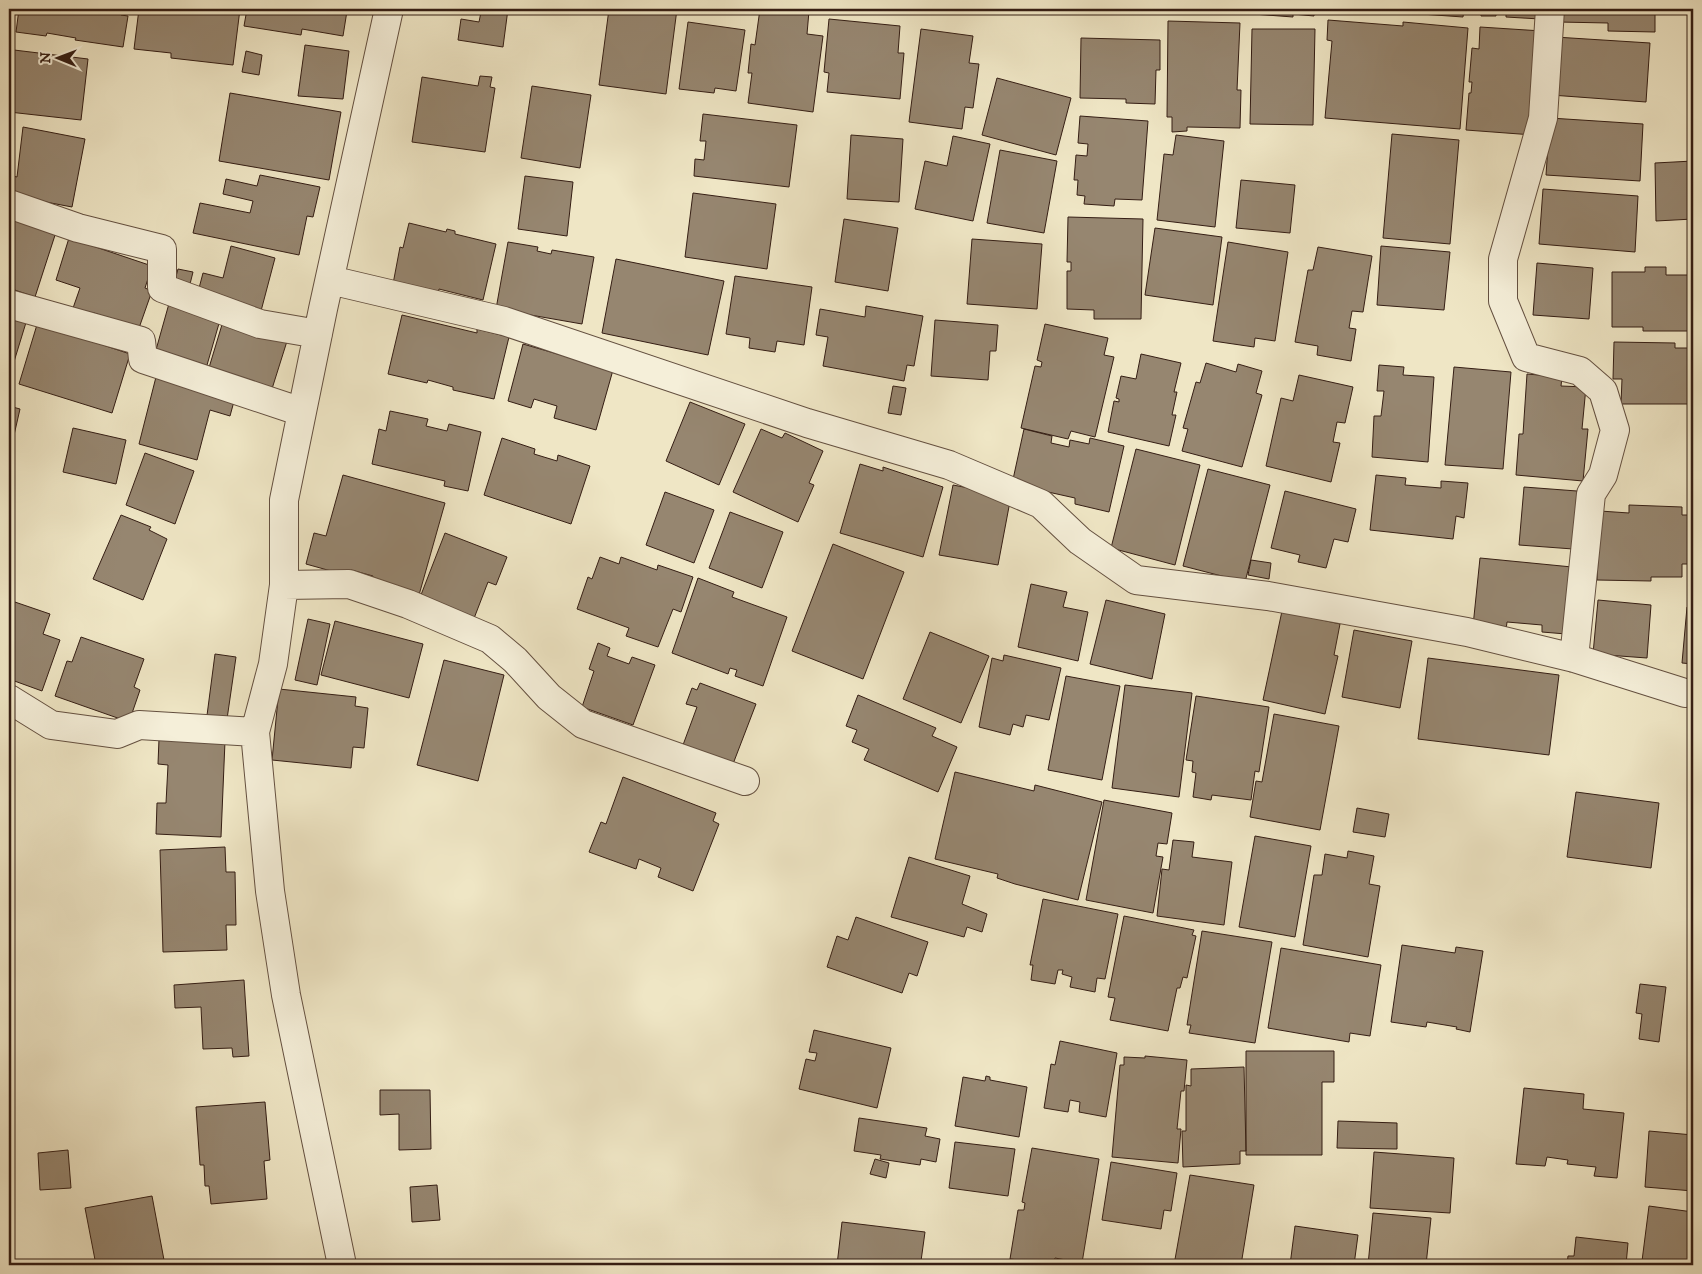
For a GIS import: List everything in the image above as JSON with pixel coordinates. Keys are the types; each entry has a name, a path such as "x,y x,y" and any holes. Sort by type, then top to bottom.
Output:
{"street":[{"path":"342,1265 286,995 270,892 255,732 273,664 284,585 284,500 318,334 390,9"},
{"path":"1550,9 1543,118 1503,259 1503,301 1526,357 1580,371 1603,391 1615,430 1603,475 1591,494 1574,658"},
{"path":"9,204 78,228 162,249 162,288 260,324 318,334"},
{"path":"330,280 504,321 807,422 949,465 1041,504 1080,541 1136,580 1268,596 1467,632 1574,658 1685,693"},
{"path":"9,304 141,341 143,360 302,412"},
{"path":"284,585 349,584 408,604 490,639 515,660 549,697 583,724 745,781"},
{"path":"9,699 51,725 117,734 138,725 255,732"}],"building":[{"path":"19,9 122,9 121,15 128,16 123,47 75,40 76,38 47,33 46,36 16,32"},
{"path":"139,9 240,9 233,65 171,58 171,53 134,49"},
{"path":"247,9 358,9 357,13 347,11 343,36 302,29 301,35 244,26"},
{"path":"463,9 508,9 503,47 458,40 461,19 479,22 481,12"},
{"path":"609,9 649,12 649,9 677,9 666,94 599,85"},
{"path":"760,9 809,11 807,34 823,36 813,112 748,103 752,73 748,73 751,44 755,45"},
{"path":"1023,9 1060,9 1060,14"},
{"path":"1253,9 1314,9 1314,16 1293,14 1293,17 1253,14"},
{"path":"1332,9 1399,9 1399,11 1332,14"},
{"path":"1407,9 1464,9 1463,17 1407,13"},
{"path":"1481,9 1541,9 1540,19 1506,17 1506,11 1496,10 1496,16 1481,16"},
{"path":"1559,9 1655,9 1655,32 1608,31 1608,23 1559,22"},
{"path":"829,19 900,26 898,53 904,53 900,99 827,92 829,73 824,72"},
{"path":"1328,20 1403,26 1403,22 1468,28 1460,129 1325,118 1332,41 1327,40"},
{"path":"1168,21 1240,23 1237,90 1241,90 1240,128 1187,127 1187,131 1172,132 1172,117 1167,117"},
{"path":"688,22 745,30 736,91 715,88 714,93 679,89"},
{"path":"1480,27 1542,31 1533,135 1466,130 1469,93 1471,93 1472,82 1469,82 1472,48 1479,49"},
{"path":"921,29 973,36 969,63 979,64 973,108 965,107 962,129 909,122"},
{"path":"1252,29 1315,29 1313,125 1250,124"},
{"path":"1555,37 1650,43 1646,102 1551,95"},
{"path":"1081,38 1160,40 1160,70 1156,70 1155,104 1126,103 1126,99 1080,98"},
{"path":"305,45 349,51 343,99 298,96"},
{"path":"14,50 88,59 81,120 9,112"},
{"path":"246,51 262,55 259,75 242,72"},
{"path":"480,76 492,77 490,87 495,88 485,152 412,142 422,77 478,86"},
{"path":"997,78 1071,98 1056,155 982,135"},
{"path":"532,86 591,95 580,168 521,158"},
{"path":"230,93 341,112 329,180 219,161"},
{"path":"703,114 797,125 789,187 694,176 695,159 704,160 706,141 700,141"},
{"path":"1080,116 1148,121 1142,200 1115,199 1114,206 1084,204 1085,196 1077,195 1078,180 1074,180 1076,155 1087,156 1088,144 1078,143"},
{"path":"1550,118 1643,124 1640,181 1546,175"},
{"path":"23,127 85,139 72,207 9,195 9,175 17,177"},
{"path":"1392,134 1459,140 1450,244 1383,238"},
{"path":"851,135 903,139 899,202 847,199"},
{"path":"1176,135 1224,141 1215,227 1157,220 1164,154 1173,155"},
{"path":"953,136 990,144 973,221 915,209 925,161 947,166"},
{"path":"1000,150 1057,161 1044,233 987,223"},
{"path":"1693,161 1693,219 1656,221 1655,163"},
{"path":"260,175 320,187 313,217 307,216 299,255 193,233 200,203 250,213 253,201 223,194 226,179 257,186"},
{"path":"525,176 573,182 567,236 518,229"},
{"path":"1241,180 1295,185 1290,233 1236,228"},
{"path":"1543,189 1638,196 1635,252 1539,244"},
{"path":"693,193 776,204 767,269 685,257"},
{"path":"9,213 57,229 35,297 9,288"},
{"path":"1068,217 1143,219 1141,319 1094,319 1094,310 1067,309 1067,271 1071,271 1071,262 1067,262"},
{"path":"844,219 898,228 888,291 835,282"},
{"path":"409,223 446,232 447,229 455,231 455,234 496,244 483,300 439,289 438,294 393,284 400,247 403,248"},
{"path":"1155,228 1222,237 1213,305 1145,295"},
{"path":"69,238 152,266 145,288 152,291 139,328 94,313 93,317 72,311 80,288 56,280"},
{"path":"972,239 1042,244 1037,309 967,304"},
{"path":"508,242 538,247 537,251 551,254 552,250 594,257 582,324 496,309"},
{"path":"1228,242 1288,252 1275,341 1255,338 1254,347 1213,341"},
{"path":"231,246 275,258 261,311 198,292 203,273 223,278"},
{"path":"1381,246 1450,252 1444,310 1377,305"},
{"path":"1318,247 1372,256 1363,312 1352,311 1349,328 1356,329 1351,361 1317,355 1318,346 1295,342 1308,270 1313,270"},
{"path":"616,259 724,281 708,355 602,333"},
{"path":"1537,263 1593,268 1589,319 1533,315"},
{"path":"1645,267 1666,267 1666,275 1693,275 1693,331 1643,331 1643,327 1612,327 1612,272 1645,272"},
{"path":"178,269 193,272 189,288 174,284"},
{"path":"735,276 812,287 804,345 777,341 775,352 749,348 750,338 726,334"},
{"path":"170,300 220,320 205,372 154,357"},
{"path":"866,306 923,316 914,366 907,365 904,381 823,366 828,337 816,335 820,309 865,317"},
{"path":"9,311 28,316 9,378"},
{"path":"402,315 477,333 477,329 509,337 494,399 453,390 453,387 428,380 427,383 388,374"},
{"path":"39,318 105,338 103,345 130,354 112,413 19,384"},
{"path":"224,318 288,338 271,392 208,371"},
{"path":"935,320 998,325 996,351 990,351 988,380 931,376"},
{"path":"1045,324 1108,338 1104,355 1114,357 1095,437 1071,431 1068,439 1021,428 1035,366 1041,367 1042,362 1037,360"},
{"path":"1614,342 1675,343 1675,348 1693,348 1693,404 1621,404 1622,379 1613,379"},
{"path":"523,344 613,370 596,430 554,418 557,406 534,399 531,408 508,401"},
{"path":"1141,354 1181,363 1174,392 1177,392 1172,415 1176,415 1169,446 1108,432 1114,401 1119,402 1119,399 1116,398 1121,376 1136,379"},
{"path":"1206,363 1236,372 1238,364 1262,371 1256,393 1262,395 1242,467 1182,451 1188,429 1183,428 1196,382 1200,383"},
{"path":"1379,365 1404,367 1403,375 1434,377 1428,462 1372,457 1374,416 1381,416 1384,391 1377,391"},
{"path":"1454,367 1511,372 1503,469 1445,465"},
{"path":"157,373 236,394 230,416 210,410 197,460 139,444"},
{"path":"1527,374 1562,377 1561,386 1586,387 1582,429 1588,429 1583,481 1516,475 1519,434 1523,434"},
{"path":"1299,375 1353,387 1345,423 1337,422 1333,442 1340,443 1331,482 1266,466 1281,398 1293,401"},
{"path":"893,386 906,388 901,415 888,413"},
{"path":"690,402 745,424 719,485 666,461"},
{"path":"9,406 20,409 9,457"},
{"path":"390,411 428,419 426,426 447,431 449,424 481,432 468,491 444,486 445,481 372,464 379,429 386,431"},
{"path":"73,428 126,440 116,484 63,472"},
{"path":"761,429 782,438 785,433 823,451 809,483 814,485 798,522 733,492"},
{"path":"1024,429 1052,436 1051,443 1069,447 1070,440 1089,444 1090,438 1124,446 1109,512 1075,504 1075,498 1012,484"},
{"path":"502,438 535,449 534,454 557,461 558,455 590,466 571,524 484,495"},
{"path":"1136,449 1200,465 1175,565 1111,548"},
{"path":"145,453 194,471 175,524 126,505"},
{"path":"860,464 883,471 883,467 943,487 923,557 840,533"},
{"path":"1208,469 1270,485 1245,582 1183,566"},
{"path":"343,475 445,503 419,595 372,581 373,576 351,570 349,576 306,564 314,533 326,536"},
{"path":"1376,475 1406,478 1405,485 1441,488 1441,481 1468,483 1464,518 1456,516 1453,539 1370,530"},
{"path":"953,485 1011,496 998,565 939,555"},
{"path":"1524,487 1577,491 1573,549 1519,545"},
{"path":"1285,491 1356,509 1348,542 1334,539 1326,568 1298,562 1300,555 1271,548"},
{"path":"665,492 714,510 694,563 646,545"},
{"path":"1629,505 1682,507 1682,515 1693,515 1693,564 1682,564 1682,577 1651,577 1651,581 1597,580 1600,511 1629,513"},
{"path":"730,512 783,532 762,588 709,568"},
{"path":"121,515 151,527 149,530 167,539 143,600 93,579"},
{"path":"445,533 507,557 496,585 488,582 473,621 419,600"},
{"path":"833,544 904,572 863,679 792,651"},
{"path":"600,557 619,564 621,557 657,570 658,565 693,577 681,612 673,609 658,647 626,636 629,628 577,609 588,577 592,579"},
{"path":"1480,558 1572,567 1566,634 1542,632 1542,625 1507,622 1506,630 1473,626"},
{"path":"1251,560 1271,563 1269,579 1248,575"},
{"path":"698,578 734,592 732,597 787,617 763,686 735,676 737,670 730,668 728,674 672,653"},
{"path":"1031,584 1067,592 1063,607 1088,612 1078,661 1018,647"},
{"path":"9,600 50,614 43,634 60,640 42,691 9,679 11,672 9,671"},
{"path":"1106,600 1165,614 1152,679 1090,664"},
{"path":"1598,600 1651,605 1647,658 1593,654"},
{"path":"1687,607 1693,607 1693,664 1682,663"},
{"path":"1282,611 1340,624 1334,655 1338,656 1325,714 1263,700"},
{"path":"308,619 330,624 317,685 295,680"},
{"path":"335,621 423,644 409,698 321,675"},
{"path":"1354,630 1412,641 1400,708 1342,697"},
{"path":"930,632 989,656 961,723 903,699"},
{"path":"81,637 144,659 134,687 140,690 129,722 55,696 67,661 72,662"},
{"path":"598,643 610,648 607,656 629,664 632,657 655,665 633,725 582,707 594,671 589,669"},
{"path":"215,654 236,657 226,726 206,723"},
{"path":"1004,655 1061,668 1049,720 1026,715 1023,727 1013,724 1010,735 979,727 992,658 1003,661"},
{"path":"1428,658 1559,675 1549,755 1418,739"},
{"path":"444,660 504,675 478,781 417,765"},
{"path":"1066,676 1120,686 1102,780 1048,770"},
{"path":"700,683 756,704 733,764 683,745 697,707 686,704 692,688 697,690"},
{"path":"1125,685 1192,693 1179,797 1112,788"},
{"path":"279,689 356,697 355,706 368,708 364,748 353,747 351,768 272,760"},
{"path":"858,695 936,728 932,736 957,747 938,792 864,760 869,749 852,742 857,730 846,726"},
{"path":"1196,696 1269,707 1259,772 1255,771 1251,800 1212,795 1211,800 1193,797 1196,773 1192,772 1193,761 1186,760"},
{"path":"1274,714 1339,726 1320,830 1250,817 1256,781 1262,782"},
{"path":"159,739 225,741 221,837 156,834 157,803 166,803 168,765 158,764"},
{"path":"955,772 1034,791 1035,785 1102,802 1078,900 1015,884 997,878 998,874 935,859"},
{"path":"623,777 716,813 713,821 719,824 693,891 658,877 661,868 639,859 636,869 589,852 601,822 606,824"},
{"path":"1576,792 1659,803 1651,868 1567,857"},
{"path":"1104,800 1172,813 1167,844 1158,843 1156,856 1163,857 1153,913 1086,900"},
{"path":"1357,808 1389,814 1385,837 1353,832"},
{"path":"1255,836 1311,846 1295,937 1239,927"},
{"path":"1173,840 1194,842 1192,857 1232,862 1224,925 1157,916 1162,869 1169,870"},
{"path":"225,847 226,872 235,872 236,925 226,925 227,950 163,952 160,850"},
{"path":"1348,851 1374,856 1369,884 1380,886 1368,957 1303,945 1314,875 1322,875 1325,854 1347,858"},
{"path":"909,857 970,876 962,904 987,914 982,932 967,927 964,937 891,917"},
{"path":"1043,899 1118,914 1105,979 1097,978 1095,992 1070,987 1072,977 1062,974 1063,970 1058,970 1055,984 1031,980 1033,965 1030,965"},
{"path":"1124,916 1194,930 1192,935 1196,936 1187,978 1183,977 1180,988 1177,988 1168,1031 1110,1020 1115,998 1108,997"},
{"path":"856,917 928,942 917,976 909,973 902,993 827,967 837,936 848,940"},
{"path":"1202,931 1272,942 1255,1043 1189,1033 1191,1025 1187,1025"},
{"path":"1402,945 1455,953 1456,947 1483,951 1470,1032 1456,1029 1457,1027 1427,1022 1426,1027 1391,1022"},
{"path":"1281,948 1381,965 1370,1036 1350,1033 1349,1042 1268,1028"},
{"path":"244,980 249,1056 233,1057 232,1048 203,1049 201,1007 175,1008 174,985"},
{"path":"1640,984 1666,987 1659,1042 1639,1039 1642,1014 1636,1013"},
{"path":"814,1030 891,1048 877,1108 799,1089 806,1059 815,1061 817,1053 809,1052"},
{"path":"1060,1041 1117,1053 1106,1117 1079,1112 1080,1102 1070,1100 1068,1112 1044,1108 1051,1064 1055,1065"},
{"path":"1246,1051 1334,1051 1334,1082 1322,1082 1322,1155 1246,1155"},
{"path":"1145,1056 1187,1060 1177,1129 1181,1129 1178,1163 1112,1157 1120,1065 1124,1065 1124,1057 1145,1058"},
{"path":"1244,1067 1246,1151 1240,1151 1240,1164 1183,1167 1182,1131 1186,1131 1186,1085 1191,1086 1191,1069"},
{"path":"986,1076 990,1077 990,1080 1027,1087 1019,1137 955,1126 963,1077 985,1081"},
{"path":"1524,1088 1584,1094 1583,1109 1624,1113 1617,1178 1594,1176 1596,1167 1567,1164 1568,1160 1547,1157 1545,1166 1516,1164"},
{"path":"380,1090 430,1090 431,1149 399,1150 399,1114 380,1115"},
{"path":"265,1102 270,1160 264,1161 267,1199 211,1204 209,1186 205,1186 204,1165 200,1165 196,1107"},
{"path":"859,1118 927,1128 925,1136 940,1139 936,1162 921,1159 920,1165 880,1159 881,1155 854,1151"},
{"path":"1338,1121 1397,1123 1397,1149 1337,1148"},
{"path":"1649,1131 1693,1135 1693,1191 1645,1187"},
{"path":"955,1142 1015,1149 1008,1196 949,1188"},
{"path":"1032,1148 1099,1159 1082,1263 1055,1258 1053,1264 1010,1259 1018,1210 1024,1210 1025,1203 1022,1202"},
{"path":"68,1150 71,1188 40,1190 38,1153"},
{"path":"1374,1152 1454,1158 1450,1213 1370,1208"},
{"path":"875,1159 889,1163 886,1178 870,1174"},
{"path":"1111,1162 1177,1173 1171,1211 1164,1210 1161,1229 1102,1220"},
{"path":"1190,1175 1254,1185 1241,1265 1174,1265"},
{"path":"437,1185 440,1220 412,1222 410,1187"},
{"path":"152,1196 164,1260 138,1265 96,1265 85,1208"},
{"path":"1649,1206 1693,1212 1693,1262 1668,1260 1668,1264 1642,1261"},
{"path":"1373,1213 1431,1218 1426,1265 1368,1265"},
{"path":"842,1222 925,1232 921,1261 907,1260 906,1265 837,1265"},
{"path":"1295,1226 1358,1235 1354,1265 1290,1265"},
{"path":"1576,1237 1628,1243 1626,1265 1567,1265 1568,1256 1574,1256"}]}
